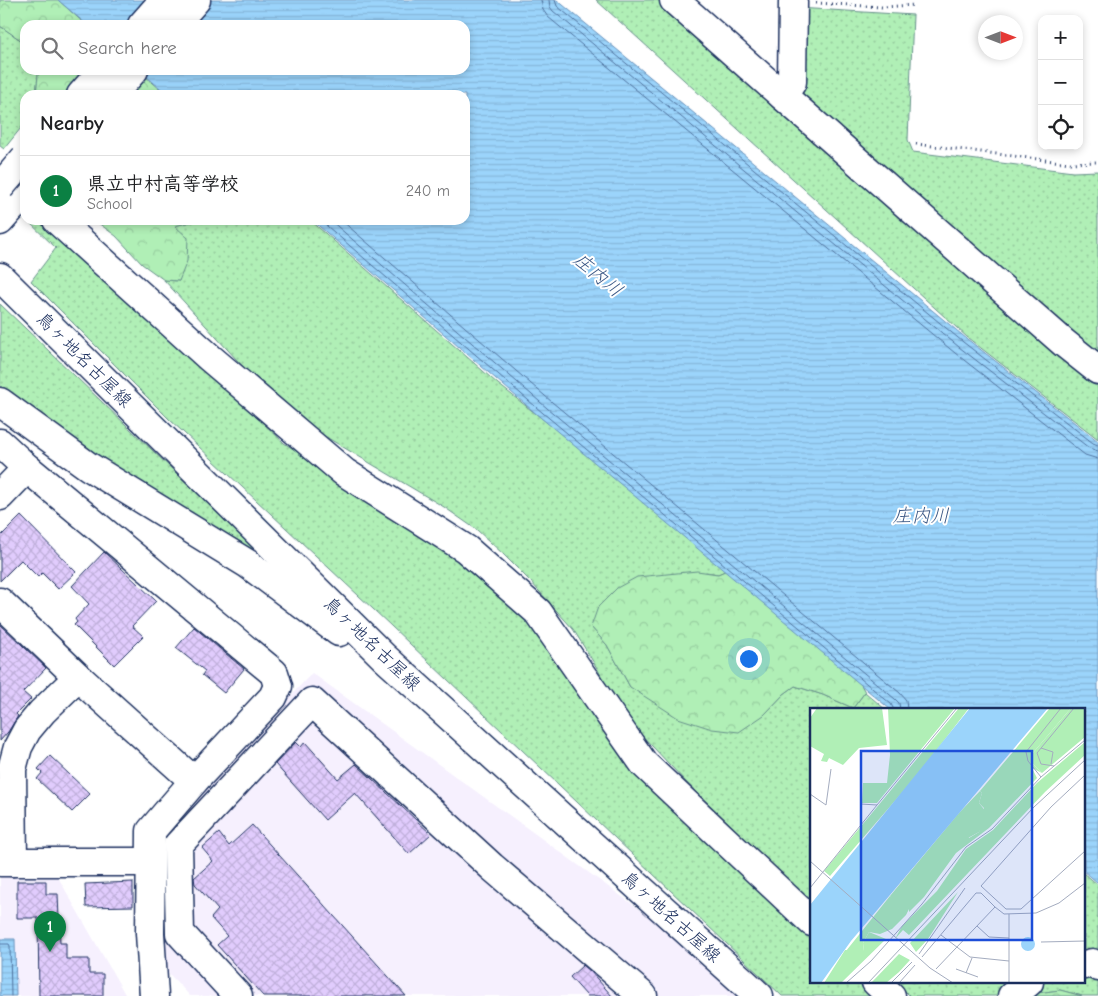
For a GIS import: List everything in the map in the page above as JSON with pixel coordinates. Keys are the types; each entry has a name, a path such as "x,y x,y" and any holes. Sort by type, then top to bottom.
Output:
{"main road":[{"path":"146,20 164,0"},
{"path":"178,20 196,0"},
{"path":"674,0 1064,343 1098,370"},
{"path":"783,96 792,82 793,2"},
{"path":"85,90 99,75"},
{"path":"116,90 130,75"},
{"path":"0,187 20,164"},
{"path":"0,169 20,187"},
{"path":"0,221 20,198"},
{"path":"63,225 210,358 344,472 466,548 538,612 644,764 810,920"},
{"name":"鳥ヶ地名古屋線","path":"0,277 384,657 759,996"},
{"path":"0,402 88,466 248,564 341,634 384,657"},
{"path":"0,443 27,468 274,673 278,686 273,697 151,831 149,862 150,933 154,996"},
{"path":"0,496 27,468"},
{"path":"0,602 78,677 194,782"},
{"path":"78,677 42,712 27,730 18,747 12,769 6,862 149,862"},
{"path":"238,996 180,934 178,845 312,702 492,867 643,996"},
{"path":"1086,965 1092,964 1098,967"},
{"path":"878,984 891,996"},
{"path":"1012,996 1027,984"}],"path":[{"path":"793,2 882,7 915,5"},
{"path":"916,144 1070,163 1098,162"}],"shaded area":[{"path":"312,673 664,927 737,996 190,996 159,963 165,830"},
{"path":"0,872 55,872 126,996 0,996"}],"green space":[{"path":"0,0 58,0 80,20 20,20 20,40 0,26"},
{"path":"596,0 663,0 1098,381 1098,439 968,338"},
{"path":"797,8 913,15 908,140 913,152 1073,172 1098,171 1098,365 798,95"},
{"path":"0,26 20,40 20,75 38,75 36,90 20,90 20,129 4,149 0,146"},
{"path":"38,75 144,75 161,90 36,90"},
{"path":"32,225 59,225 284,443 489,575 810,932 810,984 866,984 879,996 782,996 169,419 31,281 56,248"},
{"path":"101,225 179,225 175,226 188,238 187,261 179,281 164,280 142,264 116,236"},
{"path":"316,225 498,384 732,568 718,574 706,572 591,627 607,645 630,687 764,715 784,694 795,686 823,695 853,708 810,708 810,901 685,781 620,712 597,668 573,629 503,554 477,530 444,507 316,431 248,372 164,280 179,281 174,226"},
{"path":"0,304 276,569 210,525 111,464 0,386"},
{"path":"732,568 854,672 865,692 853,708 823,695 795,686 784,694 764,715 739,732 712,729 678,718 630,687 607,645 591,627 598,607 617,588 637,577 697,571 718,574"},
{"path":"865,692 884,708 853,708"},
{"path":"1086,875 1098,885 1098,996 1082,996 1060,990 1037,993 1003,992 997,996 910,996 898,984 1086,984"},
{"path":"1060,990 1082,996 1034,996 1037,993"}],"water":[{"name":"庄内川","path":"58,0 557,0 967,339 1098,441 1098,883 1086,873 1086,708 889,708 540,417 318,225 470,225 470,90 162,90 145,75 470,75 470,20 81,20"},
{"path":"0,939 15,939 16,996 0,996"}],"building":[{"path":"21,516 76,572 58,589 42,573 38,577 21,560 0,581 0,537"},
{"path":"104,552 156,601 132,626 143,636 114,665 74,625 77,622 75,619 89,604 72,586"},
{"path":"0,624 46,668 23,692 31,699 16,714 18,716 0,741"},
{"path":"194,627 244,669 224,693 202,675 205,671 176,648"},
{"path":"296,742 301,747 305,742 338,779 356,764 431,834 409,854 355,793 325,820 275,764"},
{"path":"50,756 90,794 72,812 37,779 42,773 38,769"},
{"path":"252,825 406,996 263,996 217,945 227,936 211,918 218,910 195,884 194,878 213,861 202,848 219,833 229,846"},
{"path":"17,881 46,881 46,894 58,894 60,943 66,943 66,959 89,959 89,974 103,974 103,996 39,996 38,918 17,918"},
{"path":"133,882 133,906 86,907 85,884"},
{"path":"583,965 612,996 587,996 570,977"}],"place":[{"name":"県立中村高等学校","path":"50,952"}]}
